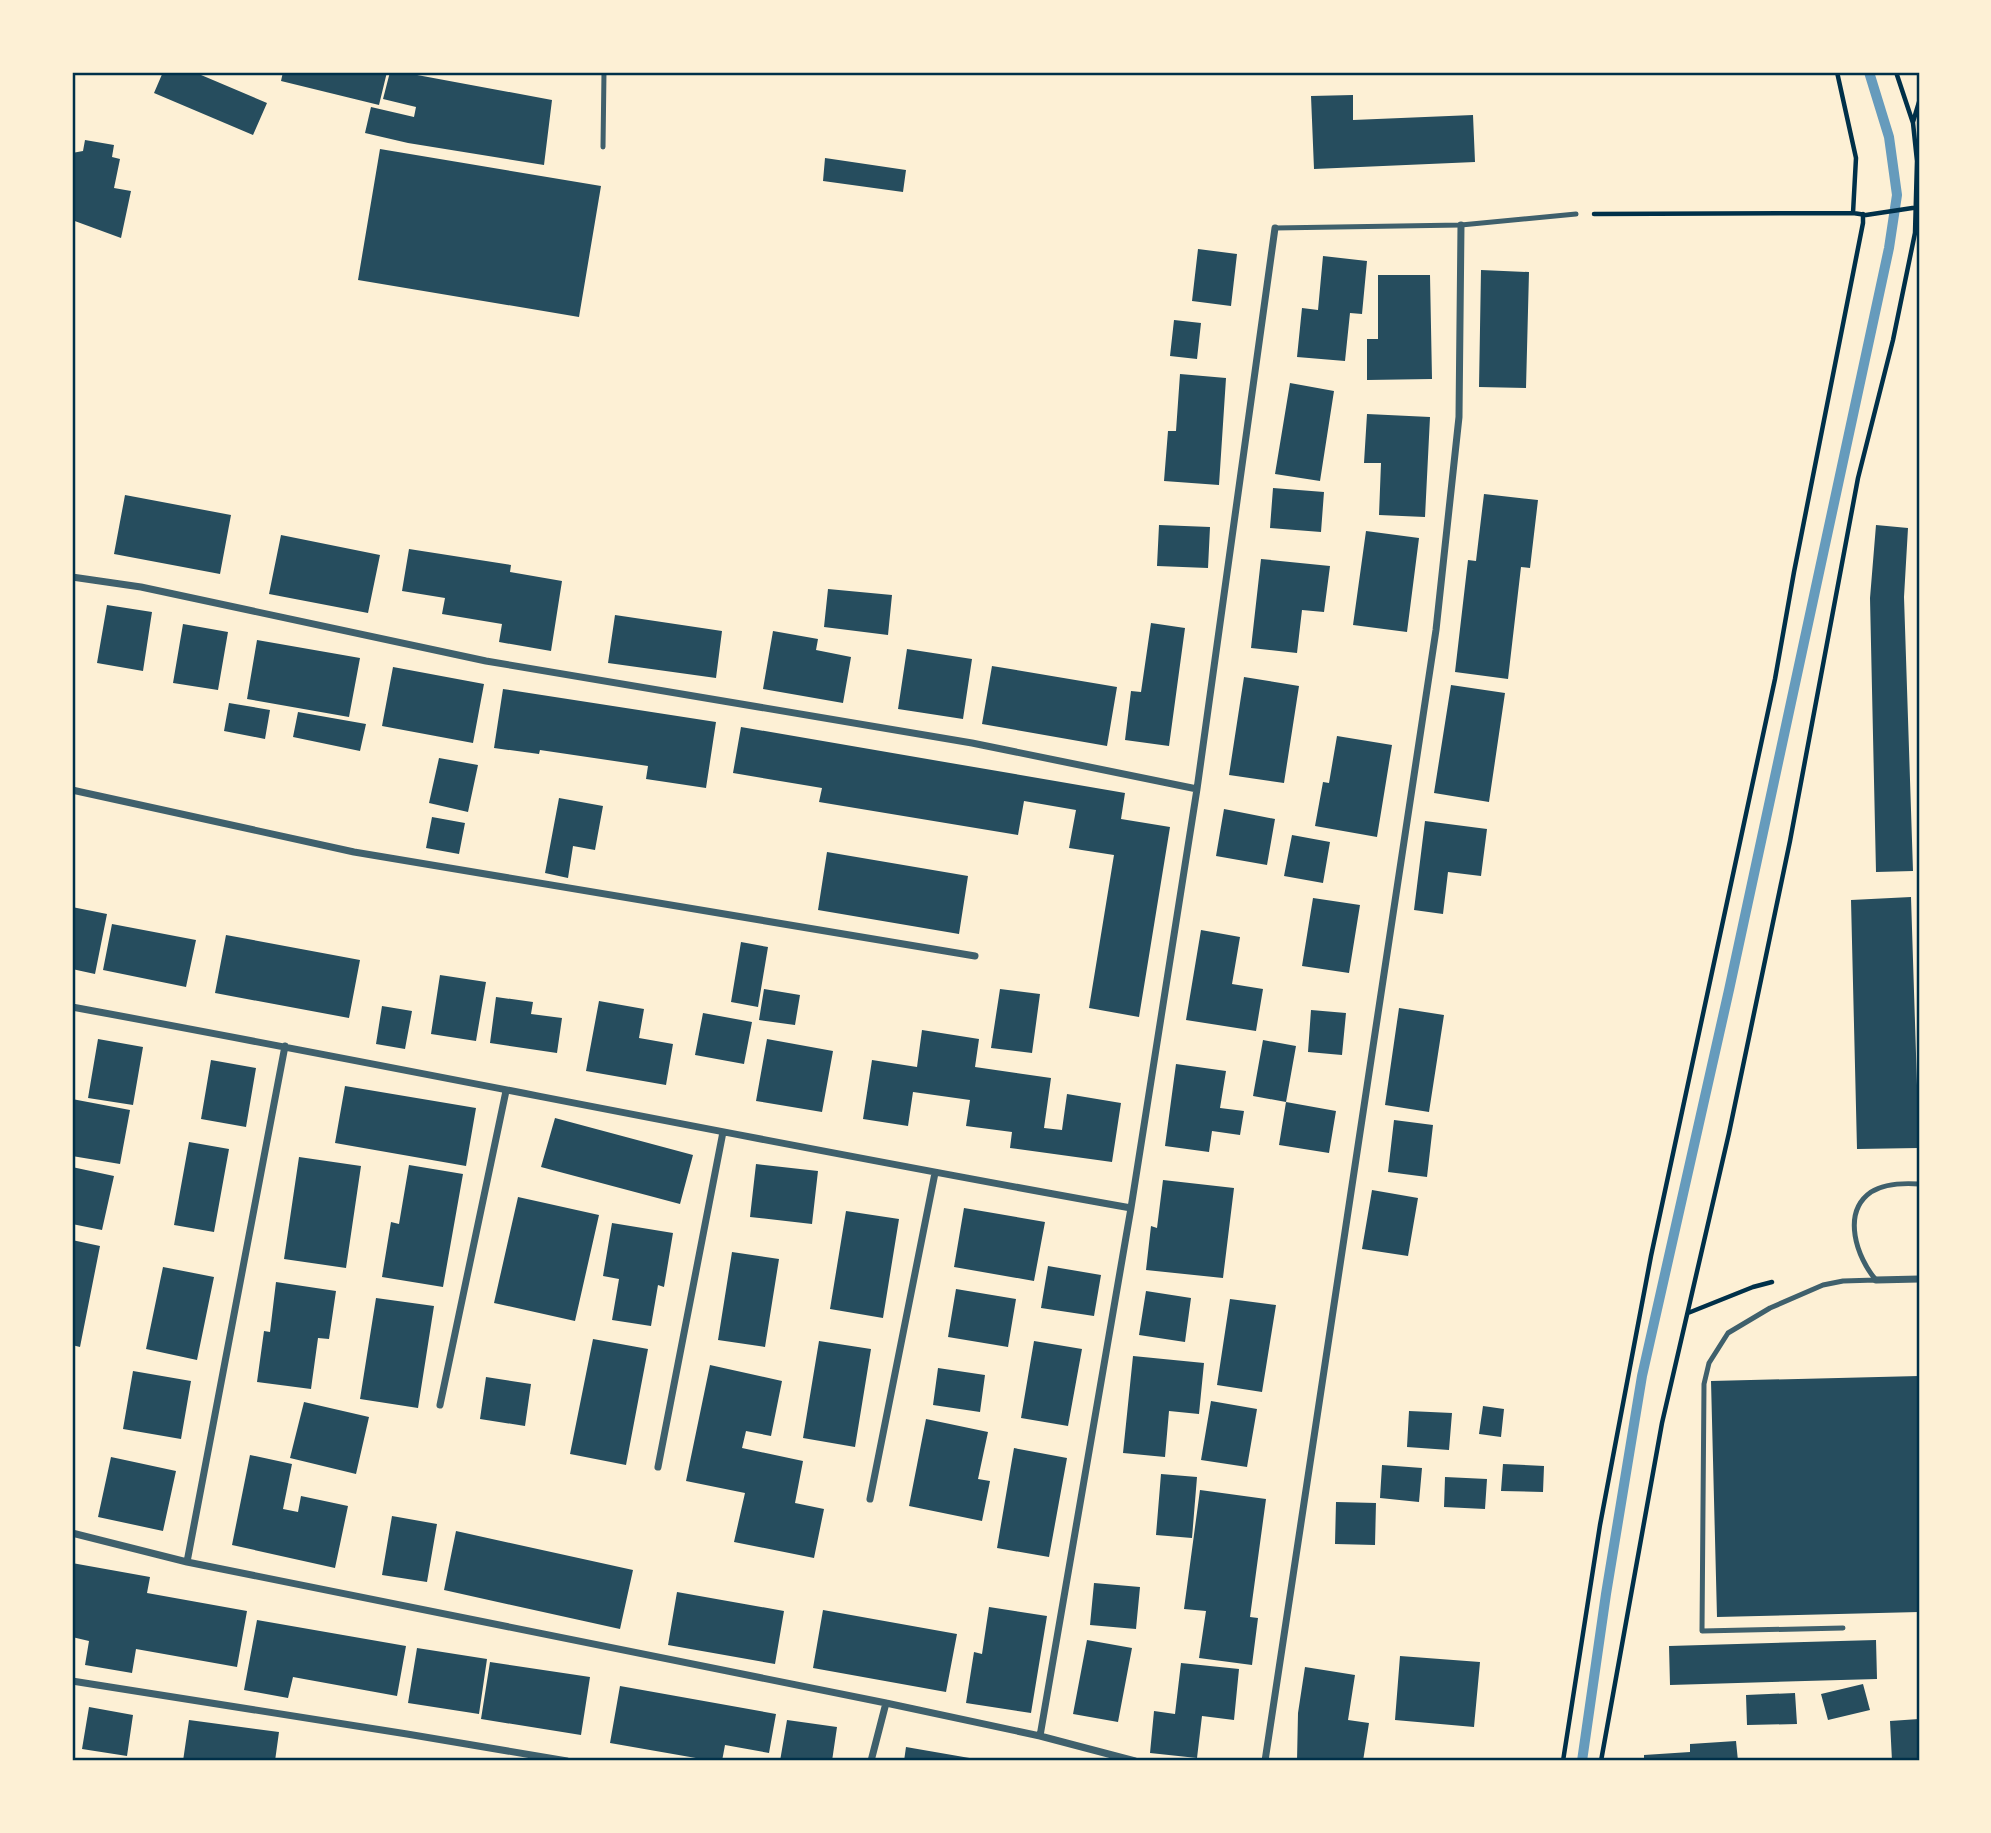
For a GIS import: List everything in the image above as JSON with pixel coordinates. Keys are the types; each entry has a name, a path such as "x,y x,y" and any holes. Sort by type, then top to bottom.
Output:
{"street":[{"path":"1265,1761 1436,630 1459,416 1461,225"},
{"path":"1040,1737 1131,1208 1197,789 1275,228"},
{"path":"72,577 141,587 486,661 972,743 1197,789"},
{"path":"72,790 354,852 975,956"},
{"path":"72,1007 934,1173 1131,1208"},
{"path":"187,1562 285,1046"},
{"path":"440,1405 506,1091"},
{"path":"658,1467 723,1132"},
{"path":"870,1499 934,1173"},
{"path":"1876,1280 1919,1279"},
{"path":"72,1533 187,1562 886,1703 1135,1761"},
{"path":"72,1681 567,1761"},
{"path":"871,1761 886,1703"}],"lane":[{"path":"603,147 604,72"},
{"path":"1275,228 1461,225 1576,214"},
{"path":"1876,1280 1867,1270 1860,1255 1855,1236 1855,1216 1862,1201 1872,1191 1887,1185 1919,1184"},
{"path":"1843,1628 1702,1631 1704,1384 1709,1363 1728,1333 1770,1308 1824,1285 1843,1281 1876,1280"}],"path":[{"path":"1837,72 1856,158 1853,213"},
{"path":"1601,1761 1660,1437 1729,1133 1790,841 1858,478 1893,340 1915,233 1917,161 1913,123 1896,72"},
{"path":"1913,123 1919,102"},
{"path":"1576,214 1865,215 1917,207"},
{"path":"1917,207 1919,215"},
{"path":"1563,1761 1600,1525 1651,1256 1775,679 1865,215"},
{"path":"1687,1313 1772,1282"}],"building":[{"path":"163,72 194,72 267,103 253,135 154,93"},
{"path":"283,72 387,72 379,105 281,81"},
{"path":"390,72 552,100 544,165 408,143 365,133 371,107 414,117 416,107 383,99"},
{"path":"1353,95 1353,120 1473,115 1475,162 1314,169 1311,96"},
{"path":"85,140 114,145 112,157 120,159 114,188 131,191 121,238 72,220 72,153 83,151"},
{"path":"380,149 601,186 579,317 358,280"},
{"path":"825,158 906,170 903,192 823,181"},
{"path":"1198,249 1237,254 1231,306 1192,301"},
{"path":"1323,256 1367,261 1362,314 1350,313 1345,361 1297,357 1302,308 1318,310"},
{"path":"1481,270 1529,272 1526,388 1479,387"},
{"path":"1378,275 1430,275 1432,379 1367,380 1367,339 1378,339"},
{"path":"1174,320 1201,323 1197,359 1170,356"},
{"path":"1180,374 1226,378 1219,485 1164,481 1168,431 1176,431"},
{"path":"1290,383 1334,391 1320,481 1275,474"},
{"path":"1367,414 1430,417 1425,517 1379,515 1381,463 1364,463"},
{"path":"1273,488 1324,492 1321,532 1270,528"},
{"path":"1484,494 1538,500 1530,568 1521,567 1508,679 1455,672 1468,560 1476,561"},
{"path":"125,495 231,515 220,574 114,554"},
{"path":"1159,525 1210,527 1208,568 1157,566"},
{"path":"1876,525 1908,528 1904,597 1913,871 1876,872 1870,598"},
{"path":"1366,531 1419,538 1407,632 1353,625"},
{"path":"281,535 380,555 368,613 269,594"},
{"path":"409,549 511,565 510,572 562,581 551,651 499,642 502,624 442,614 445,598 402,591"},
{"path":"1261,559 1330,566 1324,612 1302,610 1297,653 1251,648"},
{"path":"828,589 892,595 888,635 824,627"},
{"path":"107,605 152,612 143,671 97,663"},
{"path":"615,615 722,631 716,678 608,663"},
{"path":"1151,623 1185,628 1169,746 1125,740 1131,691 1141,692"},
{"path":"183,624 228,632 218,690 173,683"},
{"path":"773,631 818,639 816,650 851,657 843,703 763,689"},
{"path":"257,640 360,658 349,717 247,699"},
{"path":"907,649 972,659 963,719 898,709"},
{"path":"992,666 1117,687 1107,746 982,724"},
{"path":"393,667 484,684 473,743 382,726"},
{"path":"1244,677 1299,686 1284,783 1229,775"},
{"path":"1451,685 1505,693 1489,802 1434,793"},
{"path":"503,689 716,722 706,788 646,779 648,766 540,750 539,754 494,748"},
{"path":"229,703 270,710 265,739 224,731"},
{"path":"298,712 366,724 360,751 293,737"},
{"path":"741,727 1125,793 1121,819 1170,827 1139,1017 1089,1008 1114,855 1069,848 1076,810 1024,801 1018,835 819,802 822,788 733,773"},
{"path":"1337,736 1392,745 1377,837 1315,826 1323,782 1329,783"},
{"path":"439,758 478,765 468,812 429,803"},
{"path":"559,798 603,806 595,850 573,846 568,878 545,873"},
{"path":"1224,809 1275,819 1267,865 1216,856"},
{"path":"432,817 465,823 459,854 426,848"},
{"path":"1425,821 1487,829 1481,876 1448,872 1443,914 1414,910"},
{"path":"1292,835 1330,842 1323,883 1284,876"},
{"path":"827,852 968,876 959,934 818,910"},
{"path":"1911,897 1919,1148 1857,1149 1851,900"},
{"path":"1313,898 1360,905 1349,973 1302,966"},
{"path":"72,907 107,914 95,974 72,969"},
{"path":"112,924 196,940 186,987 103,970"},
{"path":"1201,930 1240,937 1232,984 1263,989 1256,1031 1186,1020"},
{"path":"226,935 360,960 349,1018 215,993"},
{"path":"741,942 768,947 758,1007 731,1002"},
{"path":"440,975 486,982 476,1041 431,1034"},
{"path":"764,989 800,995 795,1025 759,1020"},
{"path":"1000,989 1040,994 1032,1053 991,1048"},
{"path":"496,997 533,1002 531,1014 562,1018 557,1053 490,1043"},
{"path":"599,1001 644,1009 639,1038 673,1044 666,1085 586,1071"},
{"path":"382,1006 412,1011 405,1049 376,1044"},
{"path":"1399,1008 1444,1015 1429,1112 1385,1105"},
{"path":"1311,1010 1346,1013 1342,1055 1308,1052"},
{"path":"703,1013 752,1022 744,1064 695,1055"},
{"path":"922,1030 979,1039 975,1067 1051,1078 1044,1128 1062,1130 1067,1094 1121,1103 1112,1162 1010,1148 1012,1132 966,1126 970,1100 913,1092 908,1126 863,1119 872,1060 917,1067"},
{"path":"98,1039 143,1047 133,1105 88,1098"},
{"path":"767,1039 833,1051 822,1112 756,1101"},
{"path":"1263,1040 1296,1046 1286,1102 1253,1096"},
{"path":"211,1060 256,1068 246,1127 201,1119"},
{"path":"1176,1064 1226,1071 1220,1108 1244,1111 1240,1135 1212,1131 1209,1152 1165,1146"},
{"path":"345,1086 476,1108 466,1166 335,1143"},
{"path":"72,1099 130,1110 120,1164 72,1156"},
{"path":"1286,1102 1336,1111 1329,1153 1279,1145"},
{"path":"555,1118 693,1155 680,1204 541,1167"},
{"path":"1394,1120 1433,1125 1427,1177 1388,1172"},
{"path":"189,1142 229,1149 214,1232 174,1225"},
{"path":"299,1157 361,1166 346,1268 284,1259"},
{"path":"756,1164 818,1171 812,1224 750,1217"},
{"path":"409,1165 463,1174 443,1287 382,1277 391,1222 399,1224"},
{"path":"72,1167 114,1176 102,1230 72,1224"},
{"path":"1163,1180 1234,1188 1223,1278 1146,1270 1151,1226 1157,1228"},
{"path":"1372,1190 1418,1198 1408,1256 1362,1249"},
{"path":"518,1197 599,1215 575,1321 494,1303"},
{"path":"964,1208 1045,1222 1034,1281 954,1267"},
{"path":"846,1211 899,1219 883,1318 830,1309"},
{"path":"612,1223 673,1233 664,1287 658,1285 651,1326 612,1320 619,1279 603,1276"},
{"path":"72,1240 100,1246 80,1347 72,1345"},
{"path":"732,1252 779,1259 765,1347 718,1340"},
{"path":"1048,1266 1101,1275 1094,1316 1041,1308"},
{"path":"163,1267 214,1277 197,1360 146,1349"},
{"path":"276,1282 336,1291 329,1339 318,1338 311,1389 257,1382 264,1331 270,1332"},
{"path":"956,1289 1016,1299 1008,1347 948,1337"},
{"path":"1146,1291 1191,1298 1185,1342 1139,1335"},
{"path":"376,1298 434,1306 418,1408 360,1399"},
{"path":"1230,1299 1276,1305 1262,1392 1217,1385"},
{"path":"593,1339 648,1349 626,1465 570,1454"},
{"path":"819,1341 871,1349 855,1447 803,1438"},
{"path":"1034,1341 1082,1349 1068,1426 1021,1418"},
{"path":"1133,1356 1204,1363 1199,1414 1169,1411 1165,1457 1123,1453"},
{"path":"710,1365 782,1381 771,1436 746,1431 742,1448 803,1461 795,1503 824,1509 814,1558 734,1542 745,1493 686,1481"},
{"path":"938,1368 985,1375 980,1412 933,1405"},
{"path":"133,1371 191,1381 181,1439 123,1429"},
{"path":"1919,1376 1919,1612 1717,1617 1711,1381"},
{"path":"486,1377 531,1384 525,1426 480,1419"},
{"path":"1211,1401 1257,1409 1247,1467 1201,1460"},
{"path":"304,1402 369,1417 356,1474 290,1458"},
{"path":"1483,1406 1504,1409 1501,1437 1479,1434"},
{"path":"1409,1411 1452,1413 1449,1450 1407,1447"},
{"path":"926,1419 988,1432 978,1479 990,1481 982,1521 909,1506"},
{"path":"1014,1448 1067,1458 1049,1557 997,1548"},
{"path":"250,1455 292,1464 283,1509 298,1512 301,1496 348,1506 335,1568 232,1545"},
{"path":"111,1457 176,1471 163,1531 98,1517"},
{"path":"1503,1464 1544,1466 1543,1492 1501,1491"},
{"path":"1382,1465 1422,1468 1419,1502 1380,1498"},
{"path":"1161,1474 1197,1477 1192,1538 1156,1535"},
{"path":"1445,1477 1487,1479 1485,1509 1444,1507"},
{"path":"1200,1490 1266,1499 1250,1617 1258,1618 1252,1665 1199,1658 1206,1611 1184,1609"},
{"path":"1336,1502 1376,1503 1375,1545 1335,1544"},
{"path":"392,1516 437,1524 427,1582 382,1575"},
{"path":"456,1531 633,1570 620,1629 444,1590"},
{"path":"72,1563 150,1577 147,1593 247,1611 237,1667 136,1649 132,1673 85,1665 89,1641 72,1637"},
{"path":"1094,1583 1140,1587 1136,1629 1090,1625"},
{"path":"677,1592 784,1611 775,1664 668,1645"},
{"path":"989,1607 1047,1616 1031,1713 966,1703 974,1652 982,1654"},
{"path":"823,1610 957,1634 946,1692 813,1668"},
{"path":"257,1620 406,1646 397,1696 293,1677 288,1698 244,1690"},
{"path":"1087,1640 1132,1648 1118,1722 1073,1714"},
{"path":"1876,1640 1877,1679 1670,1685 1669,1646"},
{"path":"417,1648 487,1659 479,1714 408,1703"},
{"path":"1400,1656 1480,1662 1474,1727 1395,1720"},
{"path":"490,1662 590,1677 581,1735 481,1719"},
{"path":"1181,1663 1239,1669 1234,1720 1202,1716 1197,1758 1150,1753 1154,1711 1175,1714"},
{"path":"1305,1667 1355,1675 1348,1720 1369,1723 1363,1761 1297,1761 1298,1713"},
{"path":"1863,1684 1870,1710 1828,1720 1821,1694"},
{"path":"620,1686 776,1714 769,1753 725,1745 722,1761 713,1761 610,1743"},
{"path":"1795,1693 1797,1724 1747,1725 1746,1695"},
{"path":"89,1707 133,1715 127,1756 82,1749"},
{"path":"1919,1719 1919,1761 1892,1761 1890,1721"},
{"path":"189,1720 279,1732 275,1761 183,1761"},
{"path":"787,1720 837,1727 832,1761 780,1761"},
{"path":"1736,1741 1738,1761 1644,1761 1644,1755 1690,1752 1690,1744"},
{"path":"906,1747 981,1760 981,1761 904,1761"}],"waterway":[{"path":"1582,1761 1642,1376 1729,990 1889,248 1897,195 1889,137 1869,72"}]}
